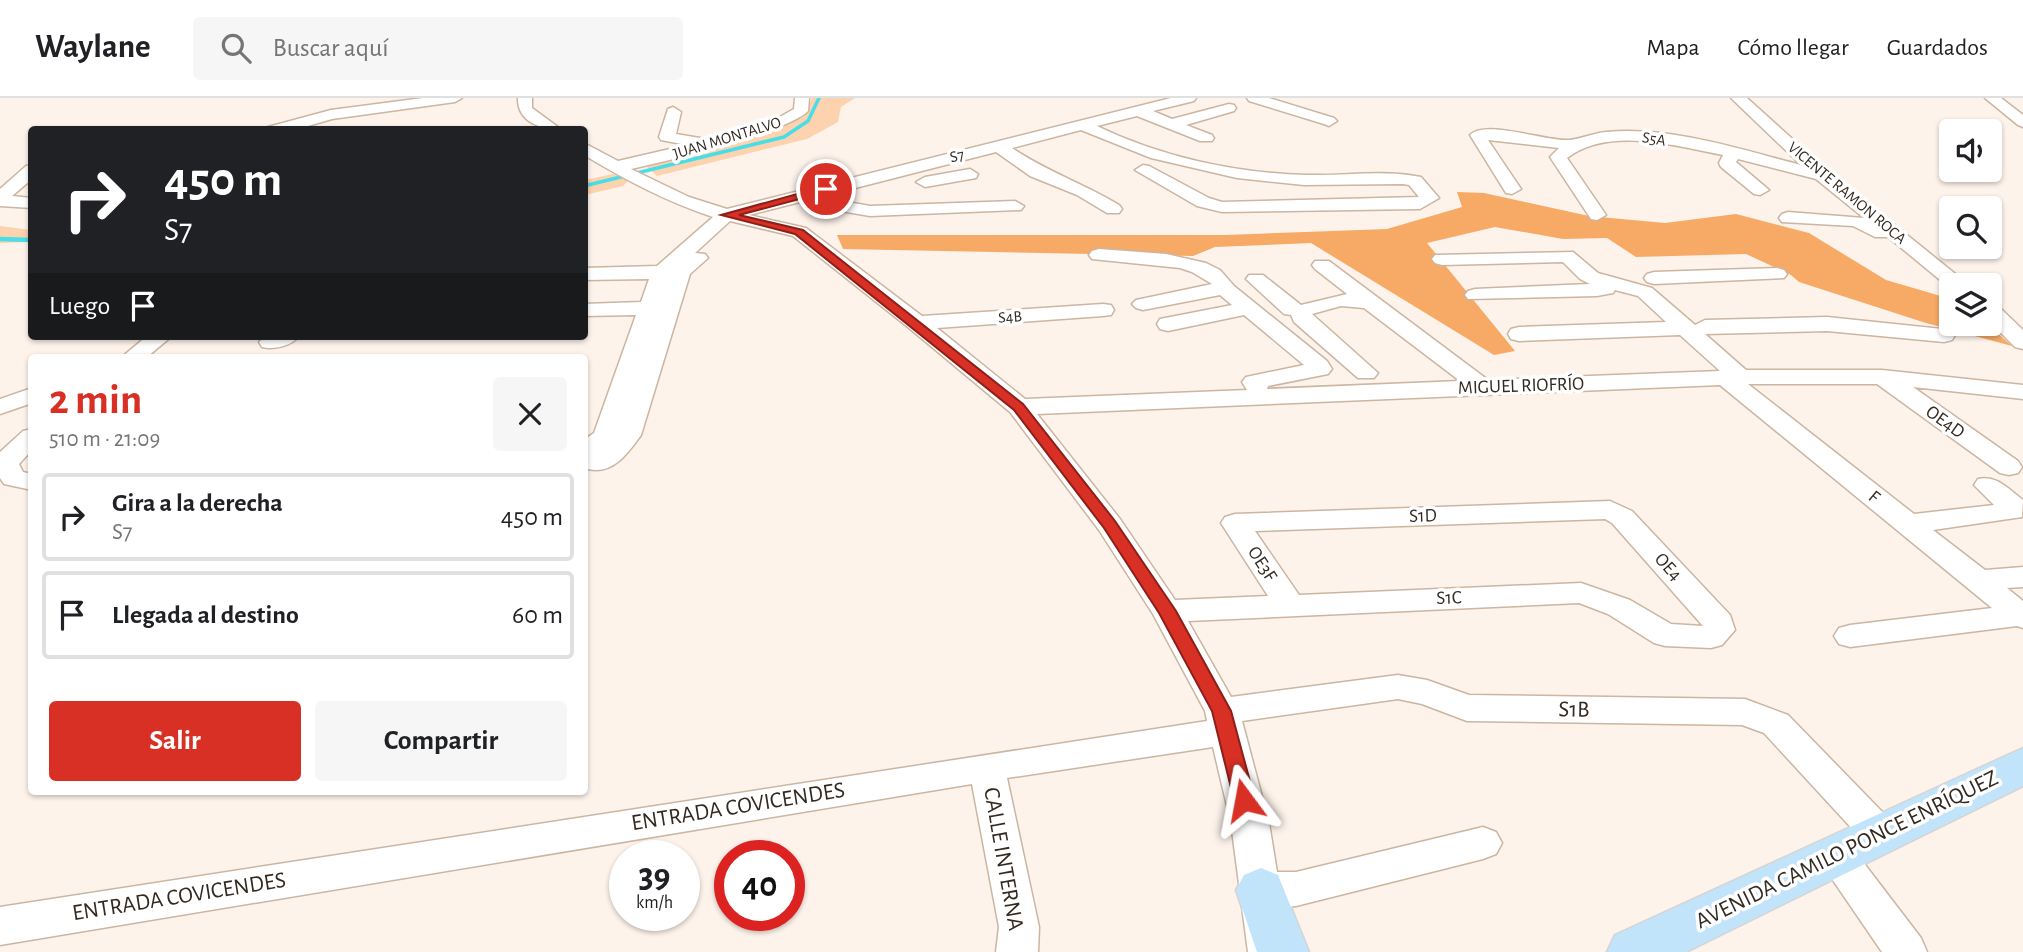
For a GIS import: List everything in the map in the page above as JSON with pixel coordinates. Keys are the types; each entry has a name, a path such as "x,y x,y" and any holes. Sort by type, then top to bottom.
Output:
{"main road":[{"name":"AVENIDA CAMILO PONCE ENRÍQUEZ","path":"1633,952 2023,766"},
{"path":"1261,890 1283,952"}],"street":[{"path":"289,126 331,115 455,98"},
{"path":"525,98 527,111 549,126"},
{"name":"JUAN MONTALVO","path":"624,168 783,117 791,111 792,98"},
{"name":"JUAN MONTALVO","path":"624,168 783,121 800,113 802,98"},
{"name":"S7","path":"735,217 800,195 1189,98"},
{"path":"1254,98 1329,121"},
{"name":"VICENTE RAMON ROCA","path":"1738,98 1822,175 1944,273"},
{"path":"1992,98 2023,122"},
{"path":"2001,98 2023,102"},
{"path":"1171,124 1229,108"},
{"path":"1139,111 1206,138"},
{"path":"673,112 667,137 700,142"},
{"path":"1083,125 1145,150 1233,175"},
{"path":"1512,189 1478,135 1498,135 1569,145"},
{"name":"S5A","path":"1569,145 1596,137 1630,135 1739,151 1822,175"},
{"path":"1569,145 1558,157 1597,215"},
{"path":"999,146 1036,172 1083,191 1113,209"},
{"path":"1760,190 1726,160 1739,151 1778,155 1791,148"},
{"path":"588,150 683,201 799,232 917,323 1018,407 1110,524 1167,611 1225,721 1250,823 1269,952"},
{"path":"588,170 624,168"},
{"path":"1143,170 1203,202 1222,207 1420,204 1430,198 1415,181 1403,179 1293,179 1233,175 1169,183"},
{"path":"0,200 28,174"},
{"path":"838,207 889,191 970,174"},
{"path":"800,195 838,207 900,212 963,206 1015,206"},
{"path":"0,200 28,203"},
{"path":"588,450 605,437 609,423 641,364 671,272 735,217"},
{"path":"1788,218 1856,221 1875,231 1895,234"},
{"path":"1099,255 1205,268 1219,278 1224,288 1319,366 1320,369 1312,371 1254,382 1266,396"},
{"path":"1442,259 1566,256 1576,260 1591,277 1631,285 1645,292 1695,328"},
{"path":"1128,274 1189,264"},
{"path":"1322,265 1482,387"},
{"path":"588,274 671,272"},
{"path":"1695,328 1654,278 1777,274"},
{"path":"1256,279 1292,309 1301,311 1340,300 1370,302"},
{"path":"1475,295 1597,290 1606,289 1609,281"},
{"path":"1143,304 1224,288"},
{"path":"588,310 659,308"},
{"path":"1168,324 1249,308"},
{"name":"S4B","path":"917,323 1103,310"},
{"path":"1301,311 1302,317 1313,328 1366,373"},
{"path":"2002,322 2023,342"},
{"path":"1519,334 1827,324 1939,335"},
{"name":"F","path":"1695,328 1743,377 1907,524 2022,616"},
{"path":"137,354 156,340"},
{"name":"MIGUEL RIOFRÍO","path":"1018,407 1743,377 1882,377 2023,392"},
{"name":"OE4D","path":"1882,377 2009,467"},
{"path":"0,392 28,394"},
{"path":"0,407 28,396"},
{"path":"588,467 616,452 628,435 609,423"},
{"path":"18,444 5,464 13,478 28,481"},
{"path":"1907,524 2012,511 2013,506 1987,485"},
{"name":"S1D","path":"1235,523 1610,510"},
{"name":"OE4","path":"1610,510 1622,517 1718,623 1719,630"},
{"name":"OE3F","path":"1235,523 1289,604"},
{"path":"1978,581 2023,577"},
{"name":"S1C","path":"1167,611 1581,593 1619,607 1665,635 1710,637 1719,630"},
{"path":"1850,636 2022,616"},
{"name":"S1B","path":"1225,721 1398,687 1427,692 1467,708 1745,712 1776,724 1881,835"},
{"name":"ENTRADA COVICENDES","path":"0,926 987,767 1225,721"},
{"name":"CALLE INTERNA","path":"987,767 1018,927 1017,952"},
{"path":"1261,890 1296,889 1483,843"},
{"path":"1836,857 1906,952"}],"shaded area":[{"path":"812,98 855,98 841,107 838,122 807,139 657,176 644,164 785,125 804,117"},
{"path":"613,174 629,180 623,186 588,194 588,179"},
{"path":"1457,192 1484,193 1589,216 1665,223 1736,214 1809,233 1886,280 1939,295 1939,326 1799,282 1791,275 1746,254 1636,257 1607,238 1563,239 1495,227 1427,243 1515,351 1494,355 1311,243 1215,247 1193,256 843,249 837,235 1226,235 1387,229 1462,207"},
{"path":"0,226 28,230 28,242 0,243"},
{"path":"1975,336 2001,336 2012,346"}],"waterway":[{"path":"588,185 784,137 808,121 819,98"},
{"path":"0,239 28,240"}],"route":[{"path":"826,189 726,215 799,232 917,323 1018,407 1110,524 1167,611 1222,711 1244,800"}]}
